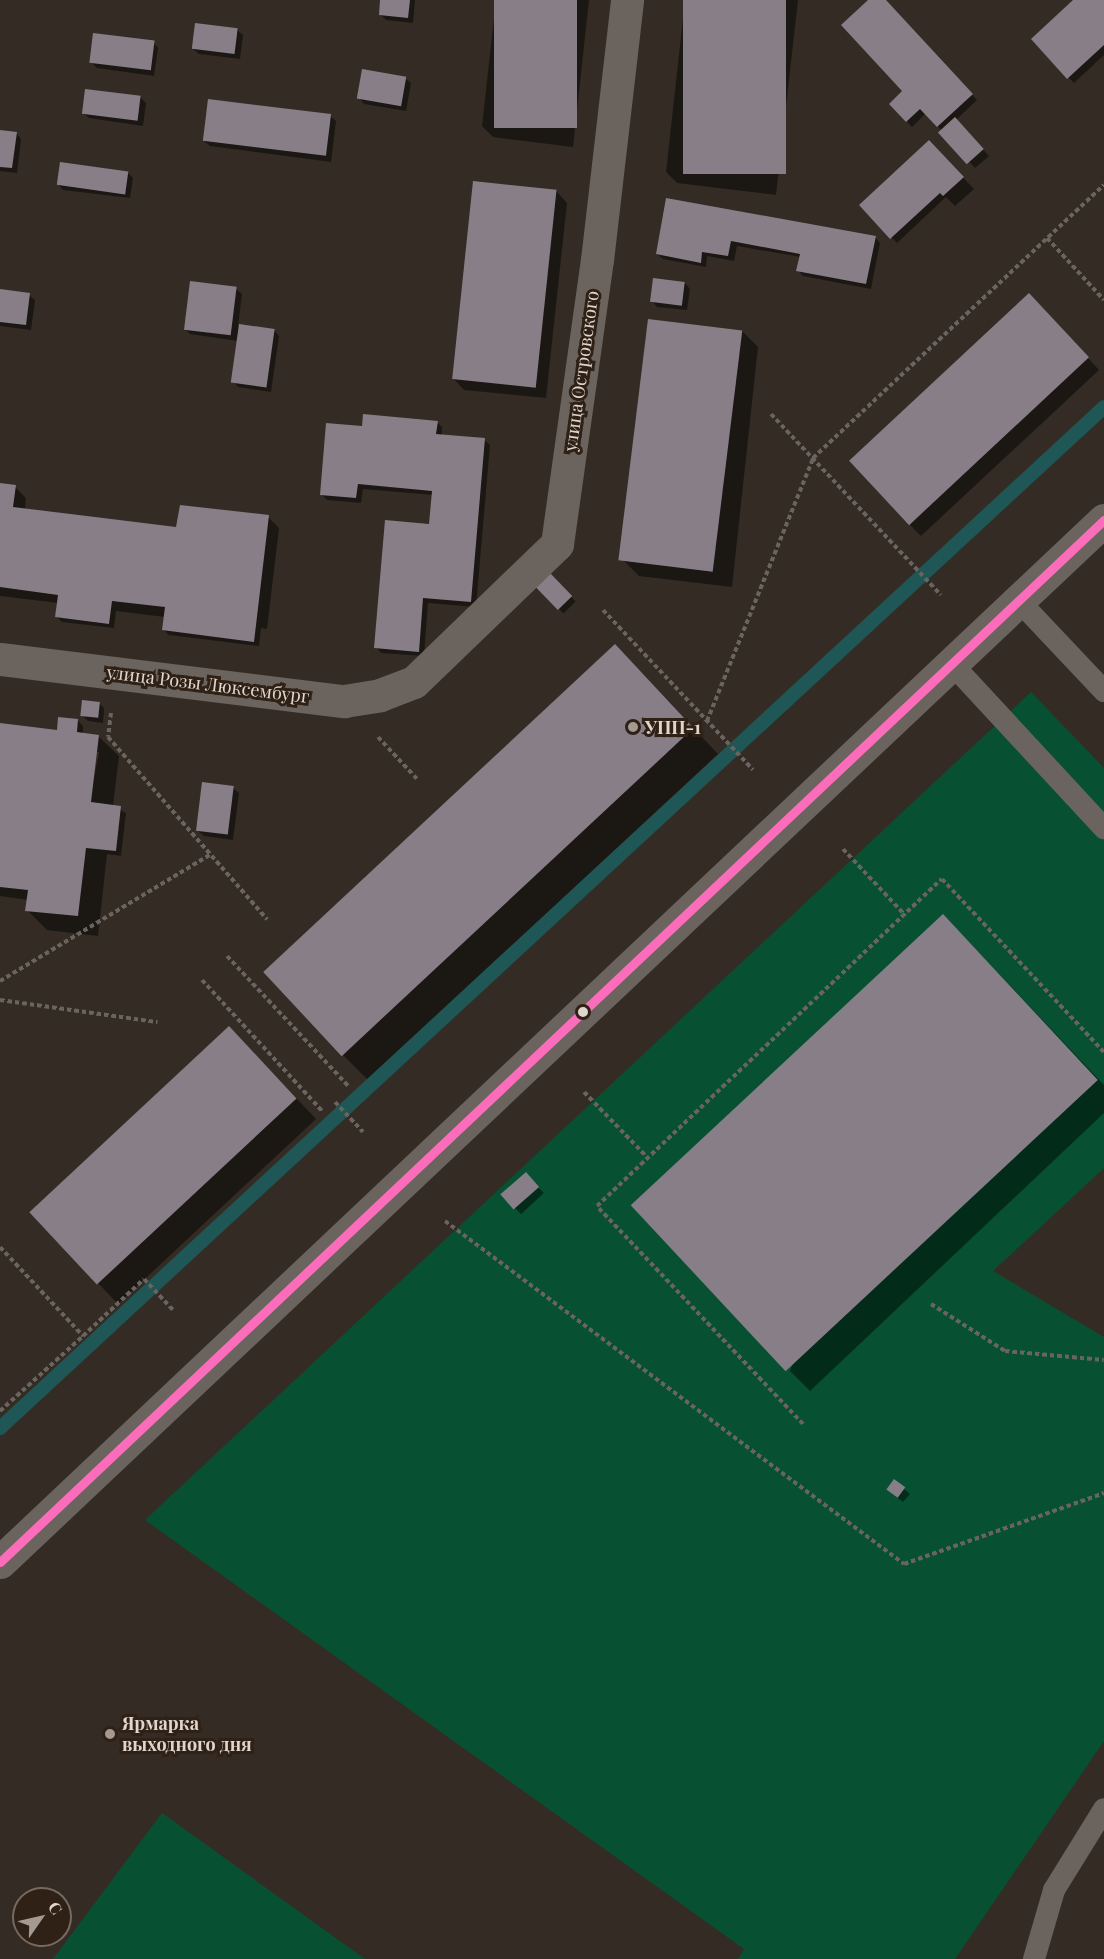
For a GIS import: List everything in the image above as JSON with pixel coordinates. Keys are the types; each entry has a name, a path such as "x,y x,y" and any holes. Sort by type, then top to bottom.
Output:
{"street":[{"name":"улица Островского","path":"414,682 557,544 597,260 627,0"},
{"path":"0,1562 1104,520"},
{"name":"улица Розы Люксембург","path":"0,658 344,701 380,695 414,682"}],"lane":[{"path":"1019,601 1104,691"},
{"path":"952,664 1104,828"},
{"path":"1034,1959 1054,1890 1104,1809"}],"path":[{"path":"707,721 813,458 1104,185"},
{"path":"1047,238 1104,300"},
{"path":"771,414 941,595"},
{"path":"603,610 753,770"},
{"path":"112,705 108,737 267,919"},
{"path":"843,849 905,915"},
{"path":"0,981 211,855"},
{"path":"803,1424 597,1206 942,879 1104,1052"},
{"path":"227,956 350,1088"},
{"path":"202,980 324,1113"},
{"path":"0,1000 157,1022"},
{"path":"584,1092 648,1158"},
{"path":"335,1102 363,1132"},
{"path":"446,1221 904,1564 1104,1493"},
{"path":"0,1247 83,1336"},
{"path":"0,1411 144,1279 172,1310"},
{"path":"932,1304 1005,1352 1104,1360"}],"green space":[{"path":"1031,692 1104,768 1104,1168 993,1271 1104,1337 1104,1741 955,1959 738,1959 744,1949 145,1520"},
{"path":"162,1813 365,1959 53,1959 62,1947 72,1947 72,1934"}],"building":[{"path":"380,0 410,0 408,18 379,15"},
{"path":"494,0 577,0 577,128 494,128"},
{"path":"683,0 786,0 786,174 683,174"},
{"path":"868,0 886,0 973,94 937,127 920,109 906,122 889,104 902,91 841,25"},
{"path":"1073,0 1104,0 1104,45 1067,79 1031,39"},
{"path":"195,23 238,28 235,54 192,49"},
{"path":"93,33 155,41 151,70 89,63"},
{"path":"362,69 406,77 401,106 357,99"},
{"path":"85,89 141,96 138,121 82,114"},
{"path":"208,99 331,114 326,156 203,141"},
{"path":"955,117 984,149 967,164 938,132"},
{"path":"0,130 17,132 12,168 0,167"},
{"path":"929,140 964,177 943,196 940,193 890,239 859,205"},
{"path":"60,162 128,172 125,194 57,185"},
{"path":"473,181 557,190 536,388 452,379"},
{"path":"666,198 876,236 866,284 796,271 800,254 731,241 728,256 702,252 701,263 656,254"},
{"path":"653,278 685,282 682,306 650,302"},
{"path":"190,281 237,287 231,335 184,330"},
{"path":"0,289 30,293 26,325 0,322"},
{"path":"1029,293 1089,357 909,525 849,461"},
{"path":"648,319 742,331 713,572 618,560"},
{"path":"239,324 275,329 266,387 231,382"},
{"path":"363,414 438,421 436,434 485,438 471,602 423,598 419,652 374,648 385,520 429,524 432,491 358,484 356,498 320,495 326,423 362,426"},
{"path":"0,483 16,485 13,507 176,527 180,505 269,515 254,642 162,630 165,607 112,601 109,624 55,617 58,595 0,587"},
{"path":"550,573 572,596 558,610 536,587"},
{"path":"615,644 693,728 342,1056 263,972"},
{"path":"82,700 100,702 98,718 80,716"},
{"path":"58,717 78,719 77,732 99,735 91,802 121,806 116,851 86,848 78,916 25,911 28,890 0,887 0,723 57,730"},
{"path":"202,782 234,786 228,835 196,831"},
{"path":"943,914 1098,1080 786,1371 631,1205"},
{"path":"229,1026 297,1098 97,1285 29,1212"},
{"path":"526,1172 539,1187 513,1209 500,1194"},
{"path":"894,1479 905,1487 898,1498 886,1490"}],"waterway":[{"path":"0,1428 1104,407"}],"transit line":[{"path":"0,1562 1104,520"}],"place":[{"name":"УПП-1","path":"633,727"},
{"name":"Ярмарка выходного дня","path":"110,1734"}]}
